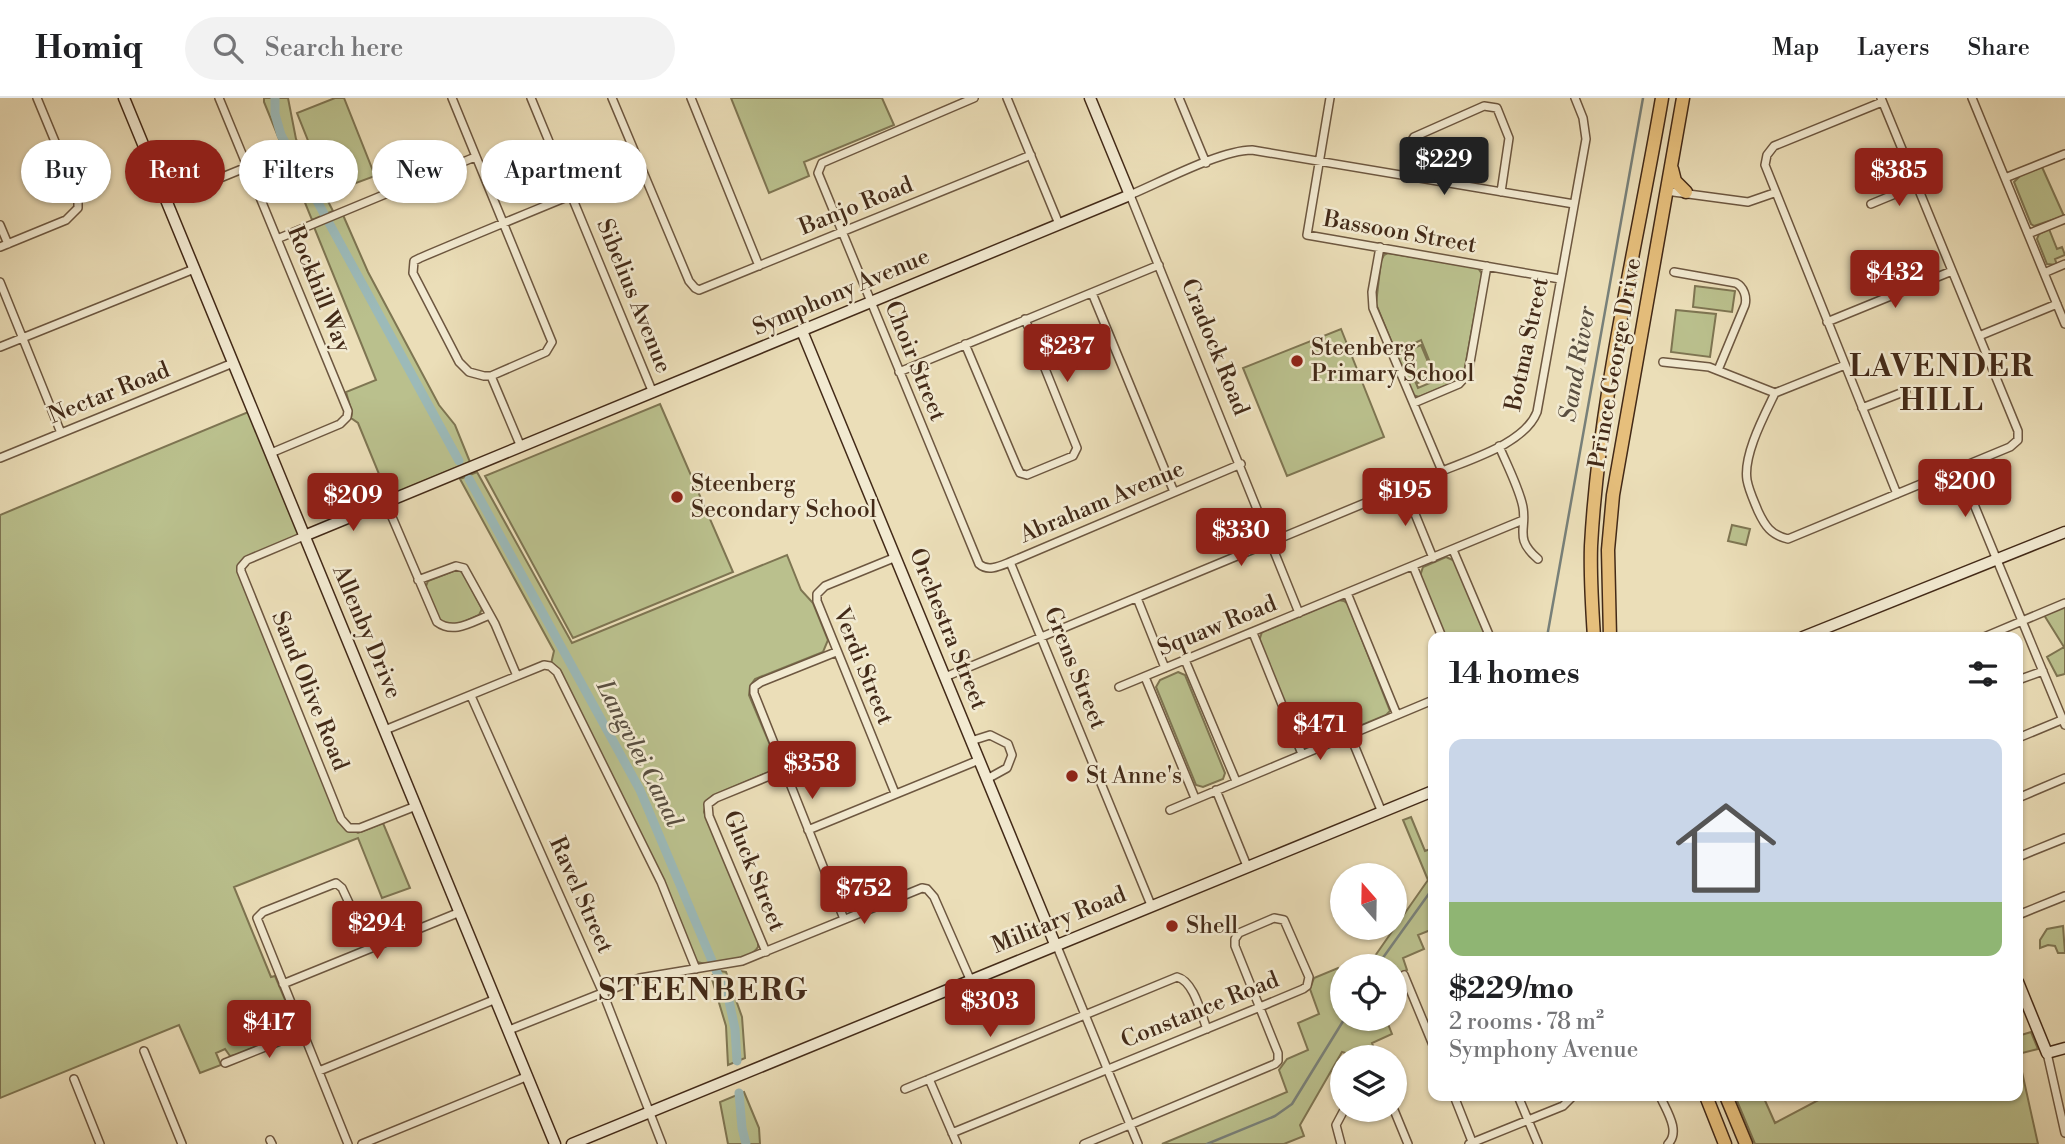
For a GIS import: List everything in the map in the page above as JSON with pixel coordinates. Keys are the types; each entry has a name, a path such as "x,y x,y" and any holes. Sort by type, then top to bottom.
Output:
{"main road":[{"name":"Prince George Drive","path":"1594,632 1591,548 1603,437 1662,98"},
{"name":"Prince George Drive","path":"1610,632 1608,550 1613,495 1683,98"},
{"path":"1674,144 1673,177 1677,185 1686,192"},
{"path":"1708,1101 1726,1144"},
{"path":"1728,1101 1746,1144"}],"street":[{"path":"0,225 4,245 66,220 78,208 78,197 37,98"},
{"name":"Allenby Drive","path":"124,98 141,140"},
{"name":"Rockhill Way","path":"219,98 239,147"},
{"path":"452,98 475,157 503,223 552,342 546,352 491,376 469,372 459,362 427,302 412,267 414,261 503,223 553,203"},
{"name":"Sibelius Avenue","path":"531,98 548,140"},
{"path":"612,98 629,140"},
{"path":"691,98 760,266"},
{"name":"Choir Street","path":"974,98 822,163 818,173 979,564"},
{"path":"1007,98 1059,224"},
{"name":"Cradock Road","path":"1090,98 1241,464 1299,613"},
{"path":"1179,98 1206,163"},
{"path":"1319,161 1330,98"},
{"name":"Botma Street","path":"945,677 1442,471 1524,432 1537,412 1586,133 1575,98"},
{"path":"1972,98 2065,324"},
{"path":"1775,393 1746,468 1748,486 1769,531 1788,540 2010,447 2016,442 2018,436 1979,336 1882,100 1770,149 1765,165 1897,494"},
{"path":"1404,176 1409,145 1414,137 1479,108 1491,106 1499,110 1509,138 1502,192"},
{"name":"Symphony Avenue","path":"304,536 1206,163 1244,150 1574,204"},
{"path":"2005,178 2065,154"},
{"name":"Banjo Road","path":"647,183 689,281 695,288 704,289 1031,155"},
{"path":"277,239 475,157"},
{"name":"Bassoon Street","path":"1319,161 1307,236 1560,279"},
{"path":"1871,204 1917,186"},
{"path":"1666,191 1748,202 1774,192"},
{"name":"Allenby Drive","path":"167,203 555,1144"},
{"name":"Rockhill Way","path":"262,203 348,414 346,420 340,424 271,453"},
{"name":"Sibelius Avenue","path":"574,203 653,393"},
{"path":"2028,234 2065,219"},
{"path":"1380,247 1372,292 1373,308 1442,471"},
{"path":"2044,273 2065,264"},
{"path":"899,372 1159,265"},
{"path":"1414,404 1454,386 1468,374 1487,266"},
{"path":"0,347 194,269"},
{"path":"1827,323 1952,271"},
{"path":"1674,272 1736,283 1746,296 1745,305 1718,370"},
{"path":"0,282 61,433"},
{"path":"1091,293 1174,492"},
{"path":"1979,336 2057,304"},
{"path":"965,344 1017,467 1020,473 1027,475 1073,456 1077,448 1025,320"},
{"name":"Orchestra Street","path":"802,331 1055,944"},
{"path":"1663,362 1718,370 1775,393 1845,365"},
{"name":"Nectar Road","path":"0,458 233,363"},
{"path":"491,376 521,447"},
{"path":"1862,408 1906,391"},
{"path":"1499,446 1521,500 1523,538 1538,559"},
{"name":"Abraham Avenue","path":"979,564 992,568 1010,562 1241,464"},
{"path":"1959,468 2064,721 2023,736"},
{"path":"1404,487 1433,558"},
{"path":"386,503 434,618 443,626 455,628 490,615"},
{"name":"Squaw Road","path":"1119,687 1253,634 1523,520"},
{"path":"1822,632 2065,532"},
{"name":"Sand Olive Road","path":"304,536 247,560 241,566 241,571 341,819 349,828 360,828 416,806"},
{"path":"1453,550 1488,632"},
{"name":"Verdi Street","path":"895,793 818,607 817,594 825,586 896,557"},
{"name":"Grens Street","path":"1010,562 1151,905"},
{"path":"418,580 460,566 467,572 517,676"},
{"path":"1413,566 1440,632"},
{"path":"1347,593 1397,715"},
{"path":"1137,598 1165,668"},
{"path":"1996,632 2065,603"},
{"path":"1253,634 1302,754"},
{"path":"836,652 754,687 755,698 844,919"},
{"path":"1185,660 1236,781"},
{"path":"386,730 544,665 550,666 557,672 661,882 695,969"},
{"path":"2023,678 2043,671"},
{"path":"1145,677 1195,798"},
{"name":"Ravel Street","path":"471,696 603,993 662,1144"},
{"path":"1170,810 1428,702"},
{"path":"971,741 990,735 1008,744 1012,755 1006,771 987,779"},
{"path":"1350,735 1381,810"},
{"path":"808,830 979,760"},
{"name":"Gluck Street","path":"766,952 709,816 708,804 716,798 784,770"},
{"path":"2023,796 2065,778"},
{"path":"1216,790 1247,866"},
{"name":"Military Road","path":"572,1144 1428,791"},
{"path":"2023,856 2065,838"},
{"path":"348,1144 257,918 263,912 336,883 342,888 349,903"},
{"path":"509,1030 640,978 736,963 916,889 927,889 934,897 970,979"},
{"path":"2023,913 2065,896"},
{"path":"283,984 460,912"},
{"name":"Constance Road","path":"952,1133 1261,1007 1307,986 1307,972 1284,920 1274,918 1239,933 1235,939 1235,946 1261,1007"},
{"path":"1055,944 1138,1144"},
{"path":"905,1089 1177,977 1182,978 1188,985 1207,1029"},
{"path":"1407,982 1428,1028"},
{"path":"2023,994 2047,1053 2065,1133"},
{"path":"319,1071 496,999"},
{"path":"1084,1144 1275,1064 1278,1053 1261,1007"},
{"path":"225,1063 303,1032"},
{"path":"2047,1053 2065,1048"},
{"path":"144,1051 183,1144"},
{"path":"362,1144 528,1076"},
{"path":"74,1079 100,1144"},
{"path":"929,1079 957,1144"},
{"path":"1456,1101 1472,1144 1563,1106 1568,1101"},
{"path":"1520,1101 1538,1144"},
{"path":"1662,1101 1674,1130 1673,1138 1668,1144"},
{"path":"1338,1122 1336,1128 1341,1144"},
{"path":"1399,1122 1408,1144"}],"green space":[{"path":"264,98 288,98 297,140 279,140"},
{"path":"335,98 344,98 372,168 372,177 358,182 358,140 308,140 297,113"},
{"path":"731,98 882,98 894,125 804,162 809,176 769,193"},
{"path":"2042,167 2064,216 2034,226 2014,182 2021,175"},
{"path":"305,203 329,203 333,211 312,220"},
{"path":"343,215 368,272 439,405 455,425 470,462 388,496 358,423 351,418 346,392 376,380 314,227"},
{"path":"2049,229 2057,249 2062,247 2065,255 2055,259 2057,265 2047,264 2037,239 2039,234"},
{"path":"1388,253 1478,268 1482,274 1464,373 1455,382 1419,397 1413,395 1376,304 1384,255","holes":["1421,340 1437,380 1418,388 1402,349"]},
{"path":"1695,286 1735,291 1732,312 1693,307"},
{"path":"1676,310 1716,314 1710,357 1671,352"},
{"path":"1341,329 1384,437 1287,476 1243,368"},
{"path":"1421,345 1434,376 1418,383 1405,352"},
{"path":"660,404 733,572 573,638 485,476"},
{"path":"253,410 304,536 241,566 341,819 358,833 383,823 410,888 382,898 358,838 234,887 271,977 275,976 294,1021 291,1032 236,1055 230,1056 225,1049 216,1053 221,1065 200,1073 179,1025 0,1098 0,515"},
{"path":"477,472 572,643 787,555 801,590 813,603 828,640 823,652 755,679 750,686 749,695 776,759 776,766 771,771 712,796 706,803 704,812 758,940 758,947 747,956 720,963 697,962 551,664 554,651 460,479"},
{"path":"1732,525 1750,529 1746,545 1728,541"},
{"path":"1446,557 1455,561 1484,632 1443,632 1420,576 1423,567"},
{"path":"456,570 463,572 482,609 479,615 457,625 440,622 425,589 428,581"},
{"path":"1338,600 1348,604 1390,711 1309,747 1300,742 1259,641 1262,632"},
{"path":"2065,606 2065,674 2057,676 2047,657 2064,647 2044,615"},
{"path":"1178,672 1185,675 1225,773 1223,779 1203,787 1196,785 1156,687 1160,680"},
{"path":"1411,817 1425,851 1428,850 1428,880 1403,820"},
{"path":"1428,880 1428,931 1418,935 1424,949 1407,956 1407,954 1376,954 1386,940 1407,940 1407,910"},
{"path":"2063,926 2065,953 2058,953 2055,946 2040,948 2040,940 2047,929"},
{"path":"720,971 726,972 742,1017 745,1058 728,1065 726,1026 711,976"},
{"path":"1330,971 1330,1031 1391,1031 1392,1034 1372,1043 1373,1045 1330,1045 1330,1073 1300,1125 1304,1136 1284,1144 1162,1144 1287,1092 1279,1070 1287,1059 1308,1050 1298,1023 1319,1014 1310,989 1314,978"},
{"path":"2031,1032 2038,1049 2023,1053 2023,1034"},
{"path":"2023,1076 2038,1144 1755,1144 1737,1101 1765,1101 1775,1123 1817,1101 2023,1101"},
{"path":"744,1092 759,1128 760,1144 728,1144 720,1102"}],"waterway":[{"name":"Langvlei Canal","path":"275,98 275,114 281,135 459,461"},
{"name":"Sand River","path":"1548,632 1643,98"},
{"name":"Langvlei Canal","path":"469,479 640,790 729,1001 735,1029 737,1061"},
{"name":"Sand River","path":"1386,954 1428,895"},
{"name":"Sand River","path":"1207,1144 1275,1116 1292,1104 1337,1031"},
{"name":"Langvlei Canal","path":"739,1093 746,1144"}],"place":[{"name":"Steenberg Primary School","path":"1297,361"},
{"name":"Steenberg Secondary School","path":"677,497"},
{"name":"St Anne's","path":"1072,776"},
{"name":"Shell","path":"1172,926"}],"district":[{"name":"LAVENDER HILL","path":"1942,384"},
{"name":"STEENBERG","path":"704,991"}]}
